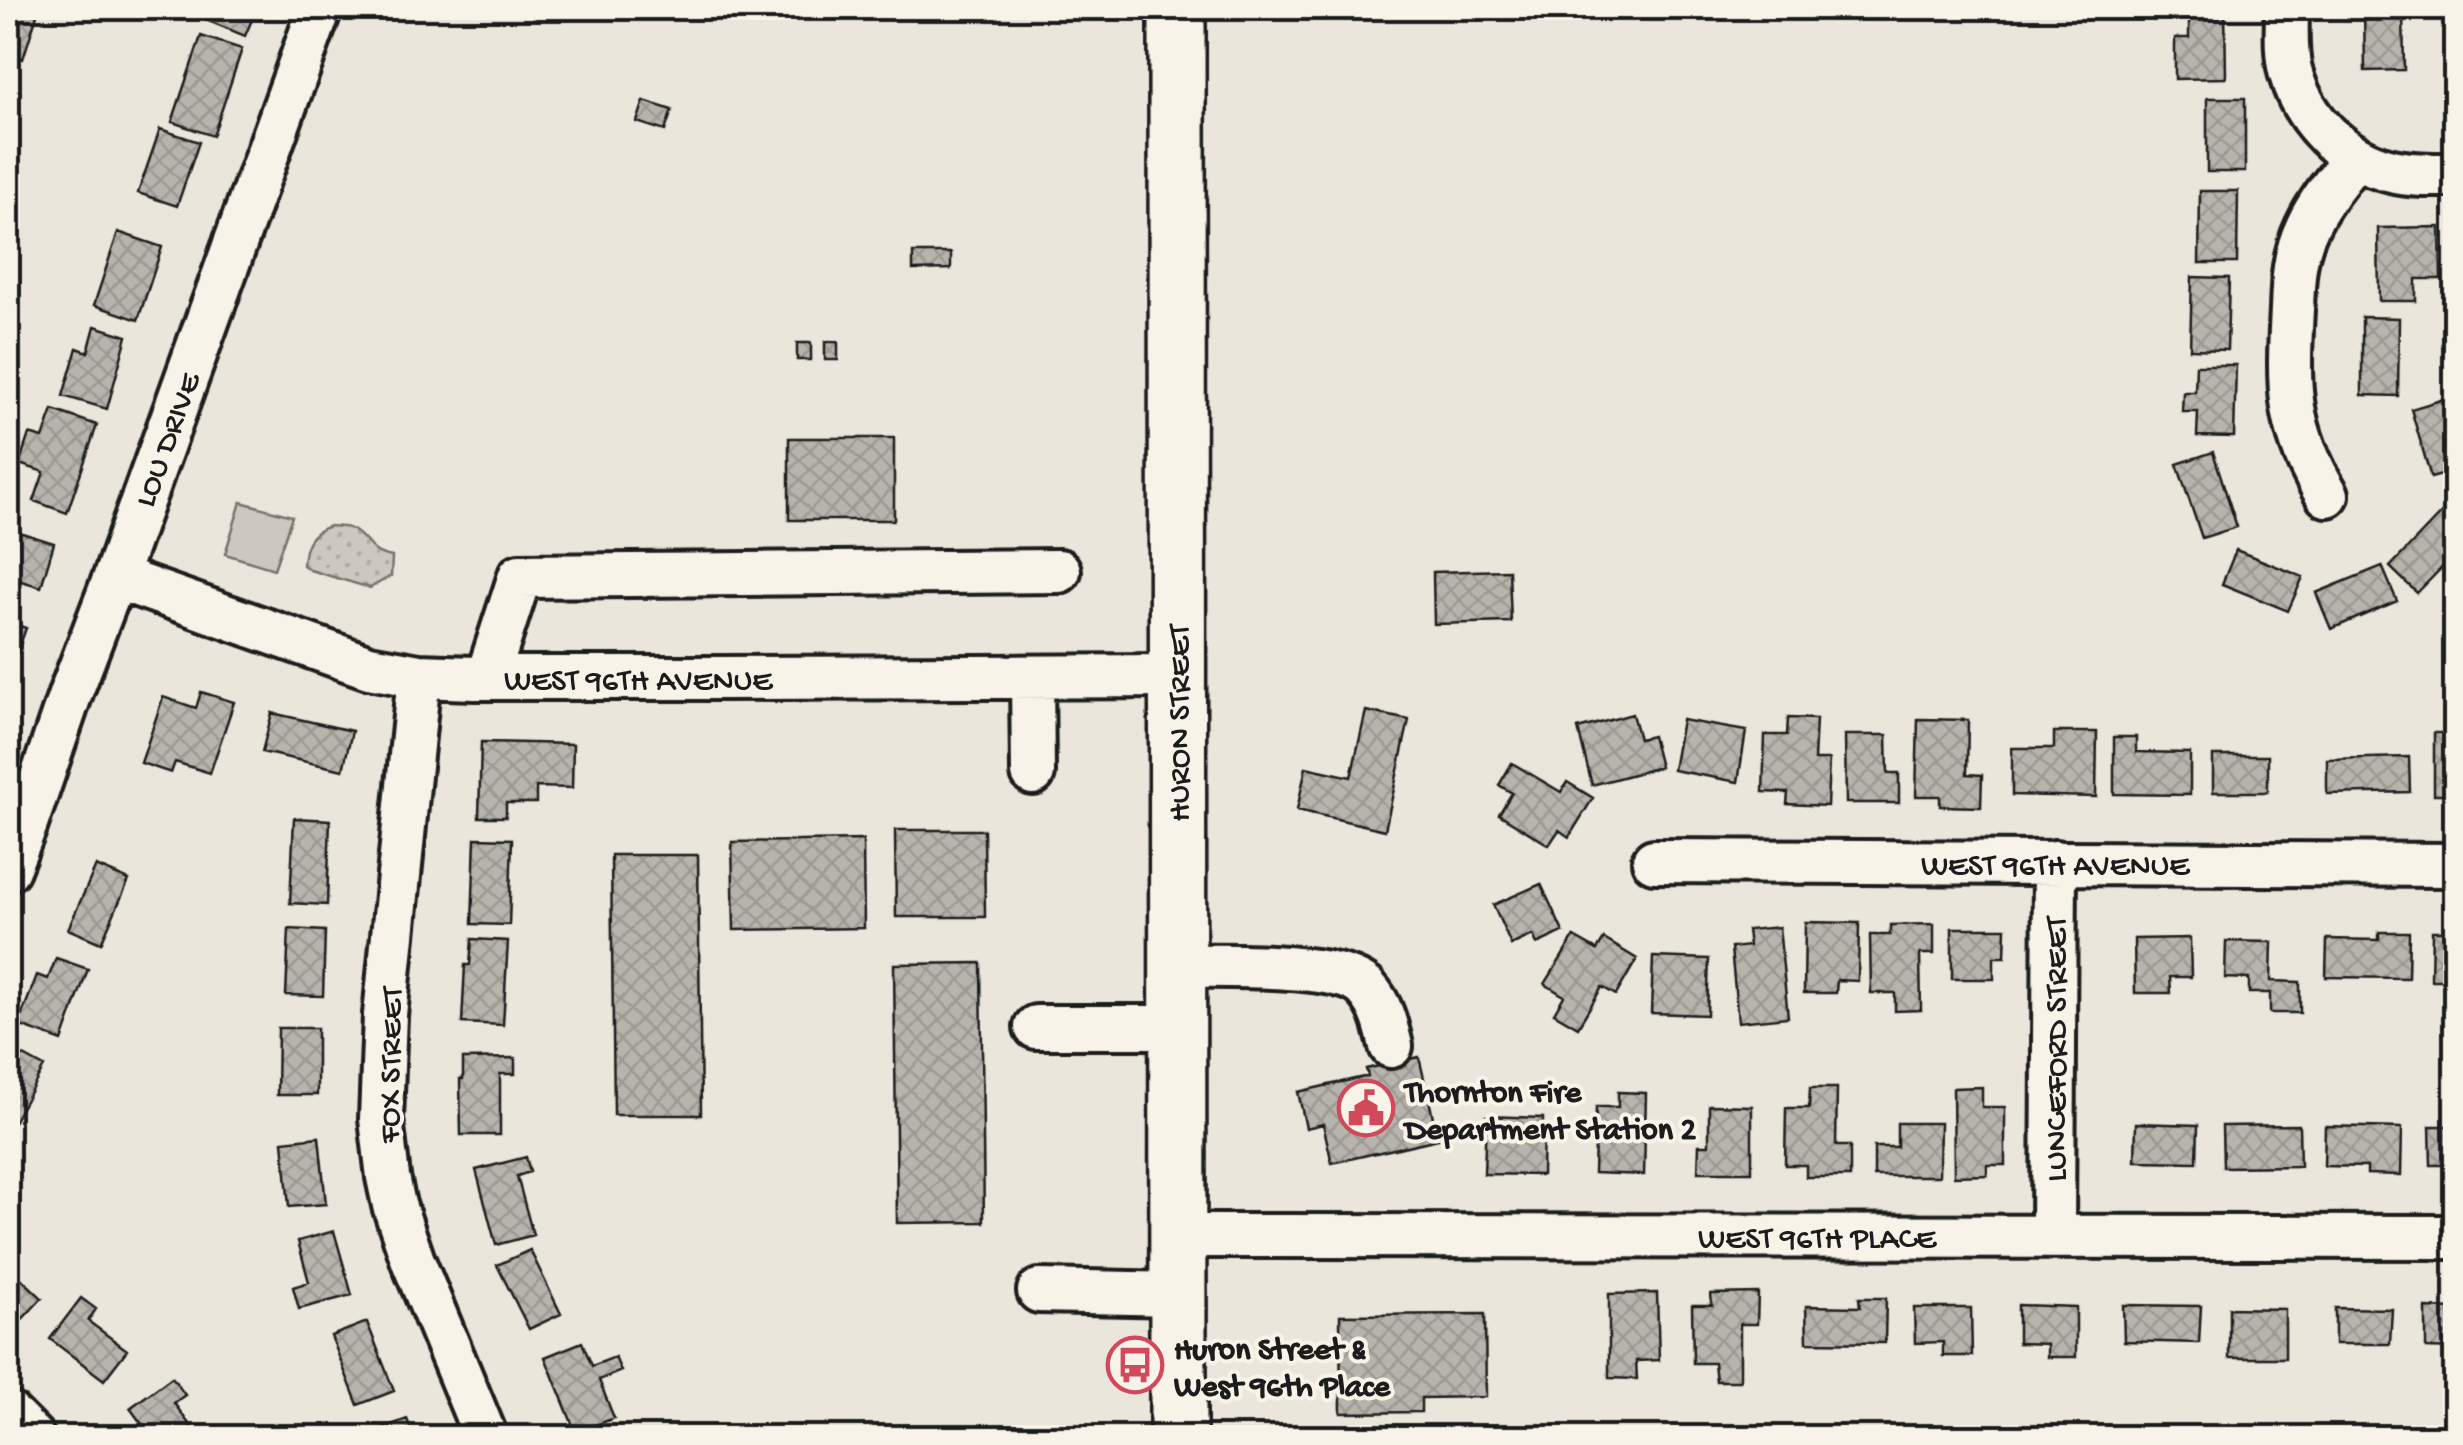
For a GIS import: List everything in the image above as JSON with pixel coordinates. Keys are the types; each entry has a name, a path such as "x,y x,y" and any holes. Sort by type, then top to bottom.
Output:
{"main road":[{"name":"HURON STREET","path":"1177,8 1178,1438"}],"street":[{"name":"LOU DRIVE","path":"8,869 320,8"},
{"path":"2287,8 2290,71 2304,106 2327,136 2355,156 2393,171 2456,175"},
{"path":"2327,495 2304,451 2289,388 2294,261 2307,226 2355,156"},
{"path":"487,678 520,576 1058,571"},
{"name":"WEST 96TH AVENUE","path":"115,577 369,667 419,676 1177,676"},
{"name":"FOX STREET","path":"419,676 385,1014 381,1119 394,1205 486,1438"},
{"path":"1032,677 1034,773"},
{"name":"WEST 96TH AVENUE","path":"1654,861 2456,865"},
{"name":"LUNCEFORD STREET","path":"2052,1236 2055,862"},
{"path":"1177,966 1325,971 1352,981 1365,986 1384,1014 1390,1046"},
{"path":"1036,1027 1178,1027"},
{"name":"WEST 96TH PLACE","path":"1178,1236 2456,1237"},
{"path":"1040,1291 1177,1294"},
{"path":"8,1413 34,1438"}],"shaded area":[{"path":"241,502 292,516 274,569 225,554"},
{"path":"330,526 353,530 375,550 392,557 391,576 370,588 303,565 309,540"}],"building":[{"path":"8,8 39,8 23,59 8,54"},
{"path":"211,8 257,8 245,36 206,20"},
{"path":"2189,8 2225,8 2226,78 2175,79 2175,38 2189,38"},
{"path":"2364,8 2403,8 2404,70 2365,71"},
{"path":"201,36 242,49 213,136 172,122"},
{"path":"2207,98 2245,98 2245,172 2207,172"},
{"path":"644,101 672,110 665,131 637,122"},
{"path":"160,129 199,142 177,206 138,193"},
{"path":"2200,191 2238,191 2237,263 2199,263"},
{"path":"2440,227 2441,279 2416,279 2416,301 2379,301 2378,228"},
{"path":"118,232 162,247 138,320 94,305"},
{"path":"913,253 951,253 951,269 913,270"},
{"path":"2192,277 2229,278 2227,350 2190,349"},
{"path":"2362,317 2399,318 2398,396 2362,395"},
{"path":"95,326 127,336 107,409 63,396 77,348 88,352"},
{"path":"825,342 838,342 838,360 825,360"},
{"path":"797,343 811,343 811,360 797,360"},
{"path":"2196,365 2236,365 2234,437 2197,436 2198,412 2182,412 2183,392 2195,392"},
{"path":"2447,398 2456,428 2456,471 2431,478 2411,409"},
{"path":"53,410 97,425 67,513 34,501 44,472 19,464 29,434 43,438"},
{"path":"789,438 894,438 894,520 789,520"},
{"path":"2213,452 2237,527 2202,538 2177,464"},
{"path":"2448,506 2456,513 2456,553 2417,593 2390,567"},
{"path":"19,532 54,543 41,587 8,577"},
{"path":"2236,550 2303,577 2288,611 2222,584"},
{"path":"2382,566 2397,601 2331,629 2316,593"},
{"path":"1509,570 1511,622 1434,624 1433,572"},
{"path":"8,622 26,628 8,679"},
{"path":"201,692 234,702 210,773 175,762 171,773 141,763 163,697 196,708"},
{"path":"1366,711 1409,720 1385,830 1297,810 1306,767 1351,777"},
{"path":"272,713 352,731 343,770 262,752"},
{"path":"1632,714 1639,739 1652,736 1660,767 1592,785 1578,729"},
{"path":"1788,718 1816,719 1814,760 1829,760 1827,806 1787,804 1788,793 1763,792 1765,735 1787,735"},
{"path":"1918,719 1968,720 1967,774 1982,775 1981,807 1940,806 1940,796 1916,796"},
{"path":"1682,720 1746,731 1738,782 1673,770"},
{"path":"2054,732 2097,732 2096,797 2012,795 2012,748 2054,748"},
{"path":"2434,733 2456,733 2456,794 2434,794"},
{"path":"1845,735 1887,735 1888,773 1899,773 1899,803 1846,803"},
{"path":"2114,737 2136,737 2136,752 2190,753 2190,795 2114,794"},
{"path":"481,742 573,744 572,788 536,787 536,803 506,803 506,817 479,817"},
{"path":"2213,756 2268,756 2268,792 2213,792"},
{"path":"2409,757 2410,792 2327,794 2327,759"},
{"path":"1512,763 1561,792 1567,782 1593,798 1569,837 1559,830 1549,845 1499,814 1512,793 1499,785"},
{"path":"294,818 330,820 327,905 290,903"},
{"path":"895,830 984,830 985,917 896,917"},
{"path":"475,838 512,839 509,925 472,924"},
{"path":"863,840 864,928 734,930 732,842"},
{"path":"611,855 698,855 701,1115 614,1115"},
{"path":"96,866 129,880 101,943 68,929"},
{"path":"1541,884 1563,932 1537,944 1533,935 1511,945 1493,905"},
{"path":"1805,922 1859,923 1858,981 1837,980 1836,993 1804,993"},
{"path":"1934,924 1934,954 1920,954 1921,1010 1895,1011 1895,993 1871,993 1870,935 1890,935 1890,925"},
{"path":"1779,927 1788,1017 1738,1022 1731,948 1749,946 1747,930"},
{"path":"1952,928 2006,928 2005,957 1994,957 1994,979 1952,979"},
{"path":"289,929 325,931 323,996 286,995"},
{"path":"2432,931 2456,931 2456,994 2449,994 2449,980 2431,980"},
{"path":"2379,932 2409,932 2408,978 2326,977 2327,939 2379,940"},
{"path":"1574,937 1597,950 1604,939 1637,959 1616,995 1602,987 1578,1027 1554,1013 1564,996 1545,984"},
{"path":"2190,938 2191,977 2170,977 2171,993 2135,993 2134,939"},
{"path":"472,939 508,941 503,1025 462,1023 465,965 470,965"},
{"path":"2226,941 2272,942 2271,981 2300,982 2300,1013 2270,1013 2270,993 2249,993 2249,979 2225,978"},
{"path":"1653,957 1709,959 1707,1015 1651,1013"},
{"path":"56,958 88,969 62,1041 18,1025 37,975 48,979"},
{"path":"981,963 984,1222 897,1223 894,964"},
{"path":"278,1028 317,1028 317,1095 277,1095"},
{"path":"11,1049 44,1067 12,1124 8,1121"},
{"name":"Thornton Fire Department Station 2","path":"1419,1057 1438,1139 1332,1163 1323,1124 1306,1128 1298,1092 1368,1076 1366,1069"},
{"path":"515,1058 515,1074 500,1074 500,1135 461,1135 463,1059"},
{"path":"1982,1087 1982,1107 2005,1107 2005,1165 1987,1165 1987,1175 1954,1176 1953,1088"},
{"path":"1810,1088 1837,1088 1836,1146 1850,1146 1850,1177 1806,1177 1806,1165 1785,1165 1786,1108 1809,1108"},
{"path":"1618,1092 1646,1093 1644,1175 1594,1173 1596,1107 1618,1107"},
{"path":"1709,1105 1752,1106 1752,1172 1698,1172 1699,1145 1709,1145"},
{"path":"1486,1116 1543,1118 1542,1175 1484,1174"},
{"path":"1897,1123 1940,1123 1939,1176 1874,1176 1874,1147 1897,1147"},
{"path":"2136,1123 2198,1125 2197,1162 2135,1161"},
{"path":"2299,1125 2300,1166 2223,1167 2222,1126"},
{"path":"2325,1126 2402,1128 2401,1175 2367,1174 2367,1167 2324,1166"},
{"path":"2430,1126 2456,1126 2456,1165 2431,1165"},
{"path":"319,1137 326,1204 289,1207 283,1141"},
{"path":"526,1157 530,1172 517,1176 533,1235 496,1245 476,1170"},
{"path":"334,1231 352,1295 299,1309 293,1287 309,1282 298,1241"},
{"path":"530,1250 561,1314 529,1329 497,1265"},
{"path":"8,1266 42,1298 16,1326 8,1318"},
{"path":"1657,1293 1659,1360 1636,1361 1637,1379 1609,1378 1609,1294"},
{"path":"1758,1293 1757,1324 1740,1324 1740,1381 1716,1381 1714,1363 1693,1363 1692,1305 1712,1305 1711,1294"},
{"path":"81,1298 96,1309 88,1321 127,1350 104,1380 50,1339"},
{"path":"1859,1298 1886,1298 1885,1343 1807,1342 1806,1306 1860,1307"},
{"path":"2018,1305 2076,1307 2076,1357 2047,1357 2047,1344 2018,1343"},
{"path":"2123,1305 2201,1306 2199,1343 2124,1341"},
{"path":"1914,1308 1971,1308 1972,1356 1943,1356 1943,1342 1915,1343"},
{"path":"2229,1308 2285,1309 2285,1358 2229,1358"},
{"path":"2335,1308 2392,1309 2390,1344 2335,1344"},
{"path":"2426,1308 2456,1309 2456,1349 2426,1348"},
{"path":"1485,1314 1486,1397 1421,1398 1421,1412 1341,1413 1340,1315"},
{"path":"367,1322 394,1391 358,1405 331,1336"},
{"path":"582,1342 592,1366 615,1357 621,1371 599,1380 614,1418 576,1433 545,1357"},
{"path":"172,1377 185,1395 174,1403 199,1438 152,1438 130,1408"},
{"path":"407,1419 414,1438 374,1438 372,1432"}],"place":[{"name":"Thornton Fire Department Station 2","path":"1366,1108"},
{"name":"Huron Street & West 96th Place","path":"1135,1365"}]}
